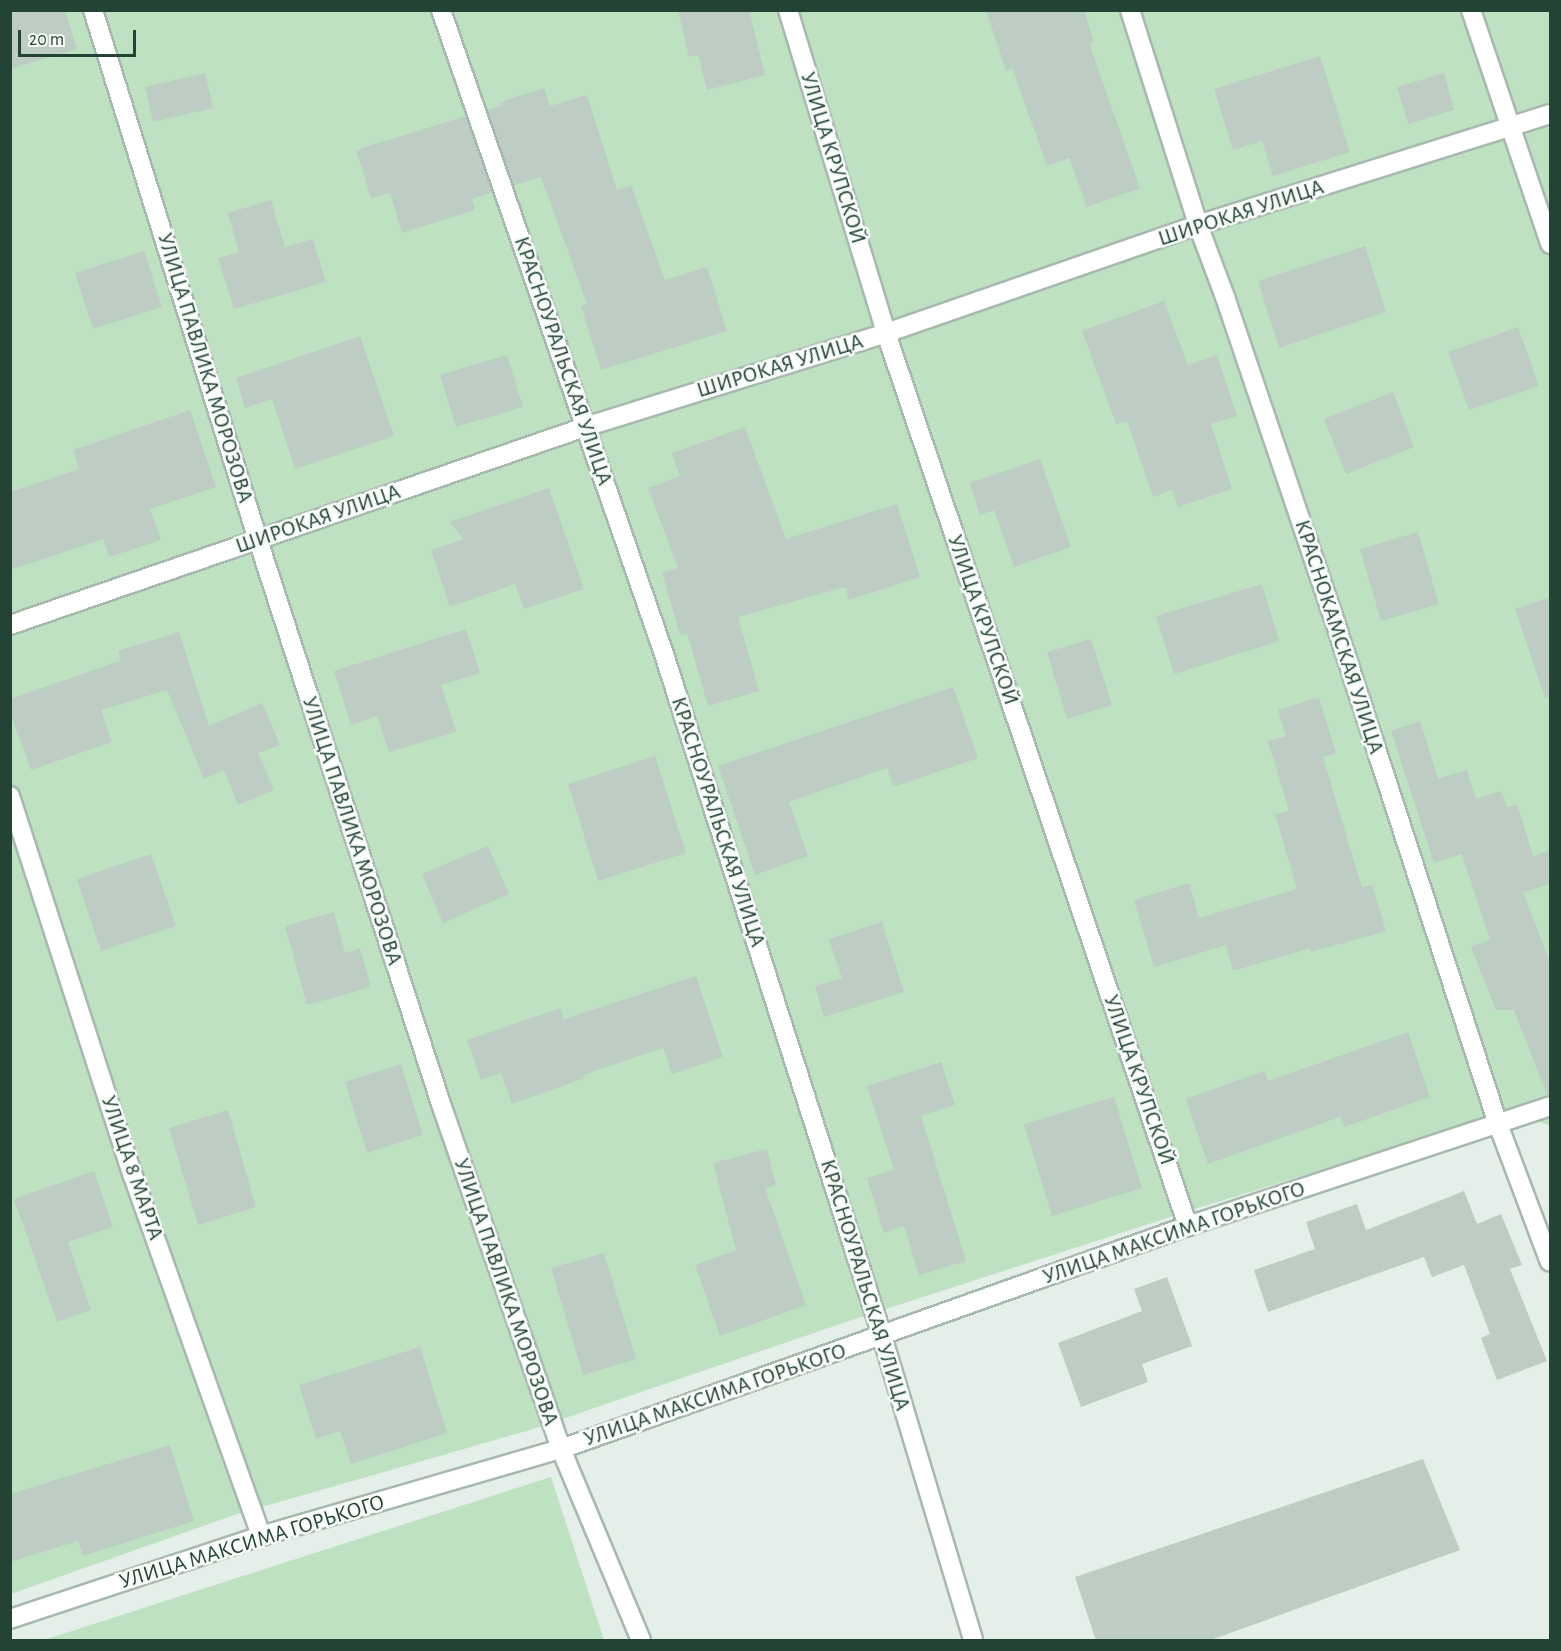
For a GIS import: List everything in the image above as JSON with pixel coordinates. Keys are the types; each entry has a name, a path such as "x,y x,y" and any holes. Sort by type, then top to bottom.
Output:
{"street":[{"name":"УЛИЦА ПАВЛИКА МОРОЗОВА","path":"93,10 258,540 441,1104 561,1449 641,1641"},
{"name":"КРАСНОУРАЛЬСКАЯ УЛИЦА","path":"441,10 663,651 882,1336 973,1641"},
{"name":"УЛИЦА КРУПСКОЙ","path":"788,10 886,333 1188,1226"},
{"name":"КРАСНОКАМСКАЯ УЛИЦА","path":"1130,10 1198,225 1225,297 1334,619 1498,1124 1551,1262"},
{"path":"1472,10 1551,244"},
{"name":"ШИРОКАЯ УЛИЦА","path":"10,625 585,427 886,333 1198,225 1551,114"},
{"name":"УЛИЦА 8 МАРТА","path":"10,796 133,1176 261,1536"},
{"name":"УЛИЦА МАКСИМА ГОРЬКОГО","path":"10,1619 261,1536 561,1449 1188,1226 1551,1106"}],"green space":[{"path":"10,11 1550,11 1550,1126 1513,1111 1198,1208 852,1320 530,1430 237,1514 11,1594"},
{"path":"551,1477 604,1640 44,1640"}],"building":[{"path":"10,10 65,10 77,49 10,69"},
{"path":"678,10 749,10 765,75 707,90 698,55 689,57"},
{"path":"986,10 1084,10 1094,42 1089,43 1140,188 1087,207 1069,158 1047,166 1012,68 1006,70"},
{"path":"1320,56 1350,152 1273,176 1262,141 1233,150 1214,89"},
{"path":"205,73 213,108 153,122 145,87"},
{"path":"1444,73 1454,110 1408,124 1397,87"},
{"path":"544,88 550,106 587,95 617,190 631,185 665,280 707,267 727,331 601,370 581,306 587,304 541,177 514,185 487,110 501,106 500,102"},
{"path":"466,116 492,192 472,199 475,210 402,233 390,193 371,198 356,150"},
{"path":"271,200 285,247 313,239 326,282 234,309 218,258 239,252 228,213"},
{"path":"1365,246 1386,312 1279,348 1258,281"},
{"path":"144,251 162,307 93,329 75,273"},
{"path":"1164,301 1188,365 1217,355 1237,416 1211,424 1232,489 1178,507 1172,490 1153,497 1127,421 1116,424 1082,331"},
{"path":"1518,327 1539,386 1469,410 1448,352"},
{"path":"360,336 394,436 295,469 272,399 245,408 236,378"},
{"path":"507,355 523,407 456,427 440,375"},
{"path":"1393,392 1414,447 1346,474 1324,419"},
{"path":"190,410 216,487 150,509 161,540 109,557 103,539 10,570 10,492 79,469 73,450"},
{"path":"745,427 786,539 897,504 920,577 849,600 845,587 738,617 759,691 708,706 687,633 680,635 662,572 678,568 648,488 680,476 672,453"},
{"path":"1040,459 1071,547 1014,567 994,510 980,515 970,483"},
{"path":"549,488 584,589 524,609 515,584 450,607 431,550 464,539 449,522"},
{"path":"1418,532 1439,604 1381,621 1360,549"},
{"path":"1262,584 1279,641 1174,674 1156,616"},
{"path":"1551,597 1551,697 1545,698 1515,609"},
{"path":"466,629 480,673 441,685 456,732 389,752 377,716 351,725 334,671"},
{"path":"179,632 209,726 262,703 280,745 258,753 274,790 238,805 224,770 204,779 167,690 101,710 112,742 31,770 10,712 10,699 120,661 118,651"},
{"path":"1091,639 1112,705 1067,719 1047,652"},
{"path":"953,687 978,758 893,787 887,768 789,802 808,856 755,875 718,766"},
{"path":"1319,697 1336,753 1323,757 1362,888 1372,885 1386,931 1311,952 1310,948 1233,971 1226,945 1154,967 1134,900 1189,883 1199,918 1297,889 1275,814 1289,811 1268,741 1286,736 1278,710"},
{"path":"1420,721 1438,779 1467,770 1476,799 1501,791 1507,808 1517,804 1533,856 1551,850 1551,884 1523,892 1551,965 1551,1095 1547,1095 1514,1010 1496,1010 1471,947 1490,940 1462,854 1434,863 1391,731"},
{"path":"655,756 686,853 598,881 568,784"},
{"path":"488,846 509,894 443,923 422,874"},
{"path":"151,854 176,926 101,951 77,879"},
{"path":"334,912 345,953 360,948 371,987 307,1005 285,926"},
{"path":"882,922 904,992 824,1017 815,986 842,978 829,939"},
{"path":"696,976 723,1057 672,1074 663,1048 583,1075 585,1078 512,1104 501,1073 481,1080 467,1040 560,1008 564,1019"},
{"path":"1408,1032 1430,1097 1344,1127 1340,1117 1208,1164 1186,1099 1264,1071 1268,1081"},
{"path":"941,1062 955,1105 921,1116 966,1261 919,1275 904,1226 884,1233 867,1178 894,1170 867,1086"},
{"path":"401,1064 423,1135 367,1153 345,1082"},
{"path":"1114,1097 1142,1188 1052,1216 1024,1124"},
{"path":"228,1110 256,1207 198,1225 169,1128"},
{"path":"767,1149 776,1185 765,1188 806,1305 720,1336 695,1265 736,1250 713,1163"},
{"path":"94,1171 113,1227 68,1242 91,1310 57,1322 14,1199"},
{"path":"1464,1191 1477,1224 1501,1214 1522,1265 1510,1269 1547,1361 1497,1380 1481,1338 1490,1334 1464,1265 1432,1277 1424,1257 1268,1312 1254,1270 1315,1249 1306,1222 1357,1204 1366,1230"},
{"path":"604,1253 636,1359 583,1375 551,1268"},
{"path":"1167,1277 1192,1346 1142,1364 1148,1382 1081,1407 1058,1343 1142,1311 1134,1289"},
{"path":"420,1347 447,1433 351,1464 340,1431 316,1439 299,1385"},
{"path":"170,1445 194,1521 83,1556 78,1541 10,1562 10,1494"},
{"path":"1423,1459 1460,1550 1208,1641 1096,1641 1075,1577"}]}
